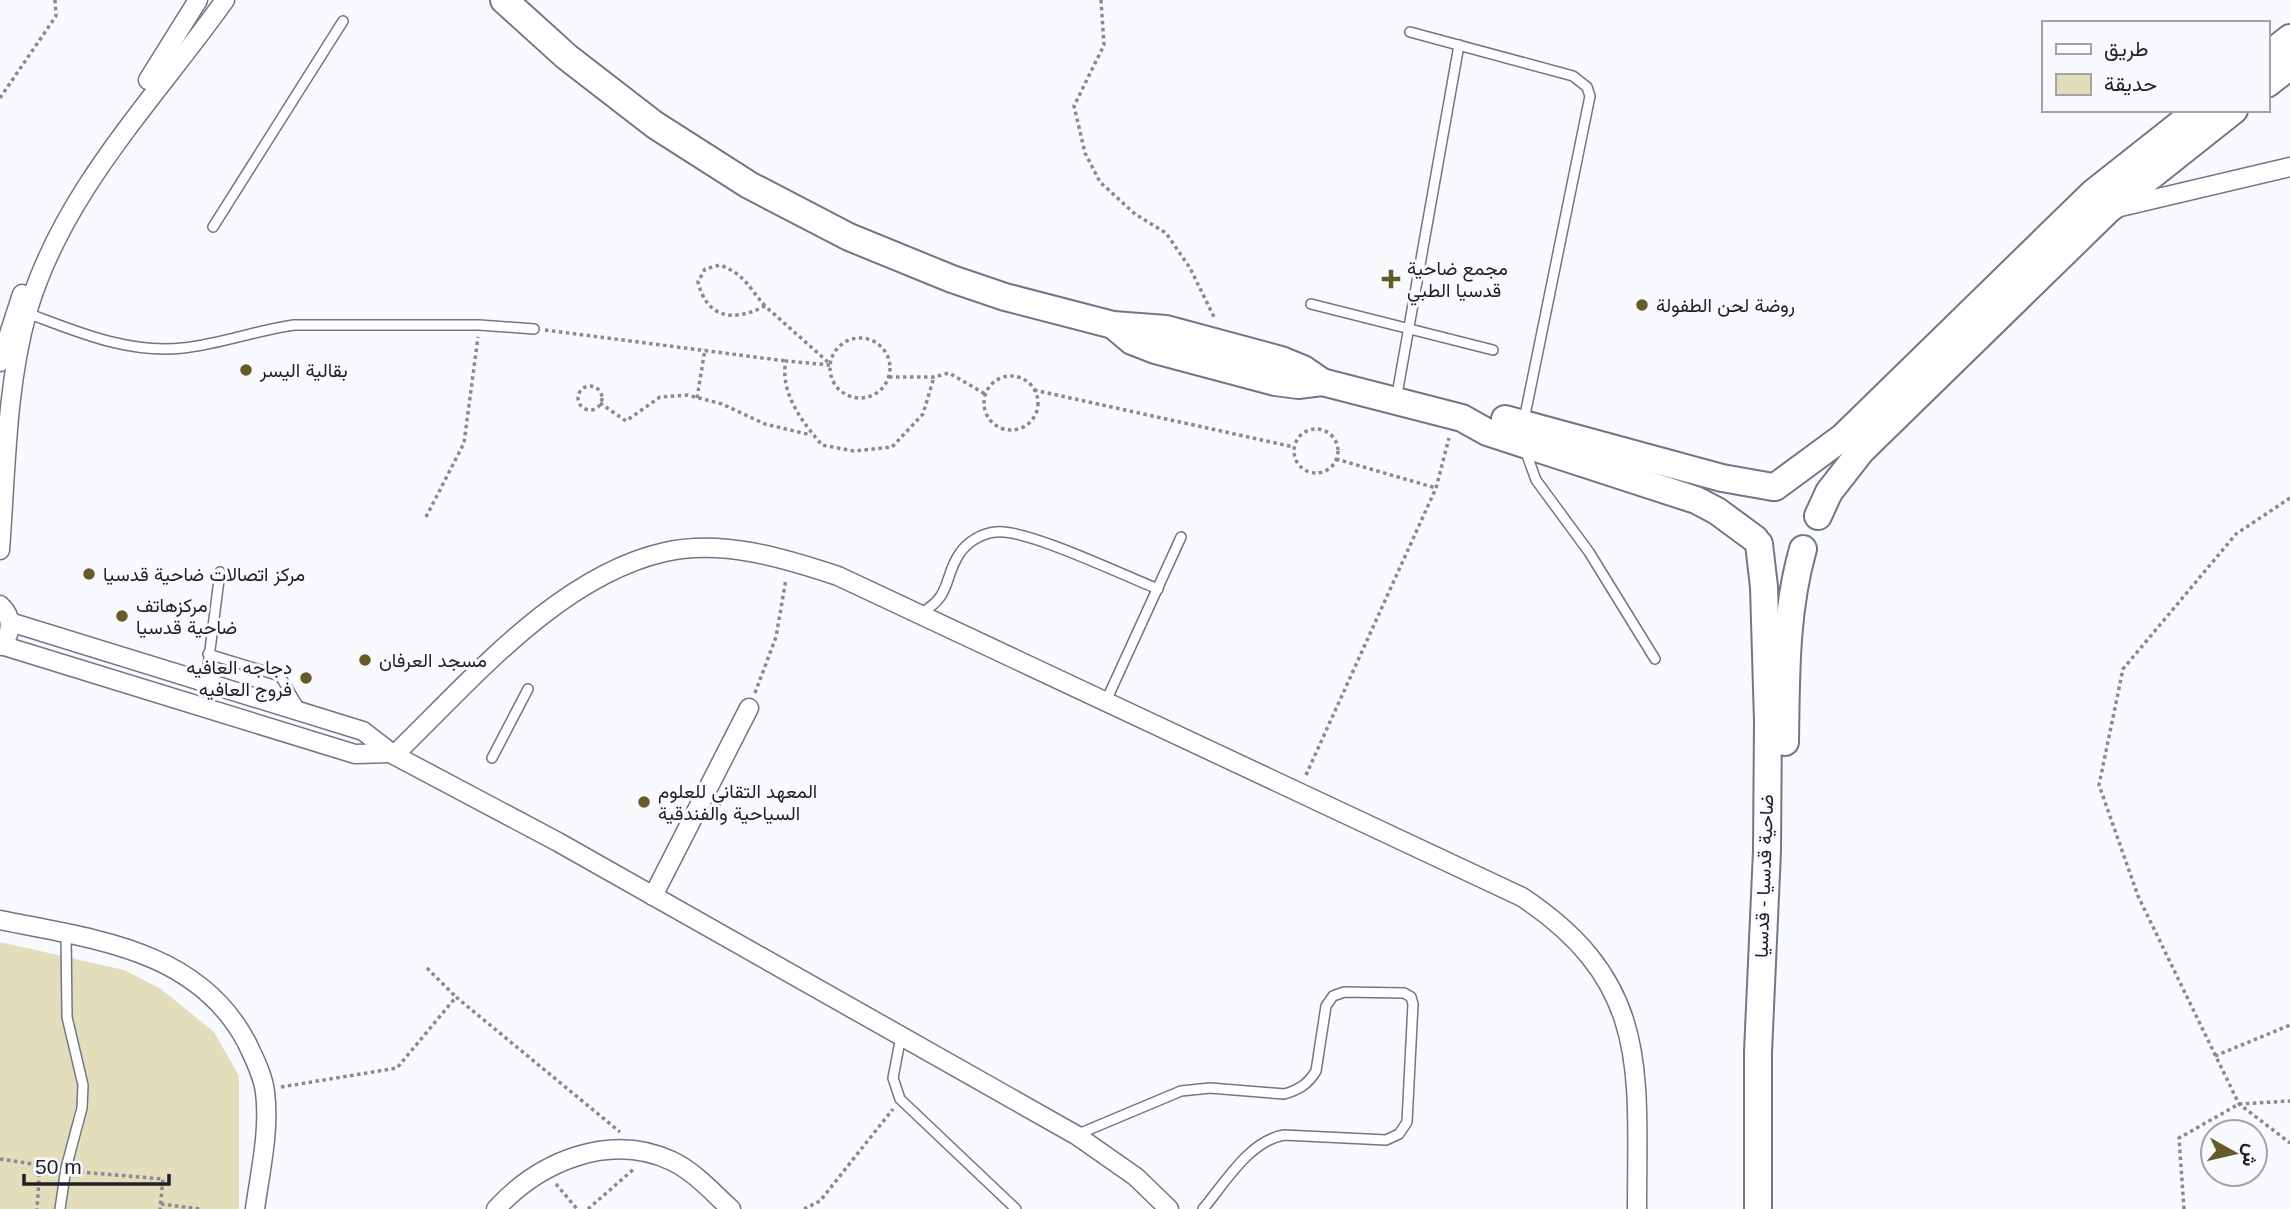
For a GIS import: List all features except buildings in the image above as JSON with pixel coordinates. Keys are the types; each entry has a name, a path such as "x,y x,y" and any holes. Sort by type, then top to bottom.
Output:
{"main road":[{"path":"504,0 567,57 655,125 730,174 849,237 952,279 1113,325 1153,327 1292,364 1322,382 1458,417 1487,432 1524,434 1723,478 1774,487 1790,486 1803,492 1813,502 1818,516"},
{"path":"2269,54 2290,38"},
{"path":"2269,82 2290,66"},
{"path":"1757,542 1750,528 1754,503 1843,437 2093,193 2195,112"},
{"path":"1524,434 1696,500 1717,511 1757,542 1780,555 1803,549 1812,540 1818,516 1829,492 1861,450 2108,210 2231,112"},
{"path":"1113,325 1132,341 1155,350 1275,382 1298,385 1322,382"},
{"name":"ضاحية قدسيا - قدسيا","path":"1757,542 1764,587 1768,721 1767,851 1758,1052 1758,1209"},
{"name":"ضاحية قدسيا - قدسيا","path":"1776,1209 1774,1052 1784,850 1788,627 1793,587 1803,549"}],"street":[{"path":"98,162 225,0"},
{"path":"0,362 22,311 98,162 160,63 191,3 209,22"},
{"path":"2108,210 2290,167"},
{"path":"0,550 10,418 22,311"},
{"path":"0,605 10,622 8,635 0,646 355,754 392,754 555,605 602,576 665,552 703,549 748,551 789,560 838,576 1522,897 1558,921 1590,953 1614,991 1630,1036 1637,1125 1637,1209"},
{"path":"10,622 363,731 392,754 653,896 1076,1135 1136,1177 1168,1209"},
{"path":"653,896 749,708"},
{"path":"0,920 137,950 167,963 195,981 220,1003 240,1030 255,1060 265,1092 266,1119 255,1209"},
{"path":"496,1209 512,1191 544,1170 571,1157 601,1150 644,1151 675,1162 695,1176 731,1209"}],"lane":[{"path":"214,228 343,21"},
{"path":"1410,32 1573,76 1581,80 1590,96 1524,434 1536,480 1589,552 1655,659"},
{"path":"1395,401 1459,45"},
{"path":"1311,304 1493,350"},
{"path":"22,311 99,340 153,349 208,344 256,331 294,325 479,325 534,329"},
{"path":"921,613 942,598 959,553 976,539 997,531 1026,536 1158,589"},
{"path":"1106,701 1181,537"},
{"path":"206,681 220,572"},
{"path":"208,654 280,676 301,710"},
{"path":"492,758 528,690"},
{"path":"60,1209 66,1168 82,1108 83,1085 67,1017 66,933"},
{"path":"1076,1135 1181,1091 1210,1088 1284,1094 1294,1091 1303,1087 1316,1071 1326,1006 1333,996 1343,992 1404,993 1410,997 1413,1004 1406,1122 1399,1134 1386,1140 1284,1135 1268,1139 1254,1150 1203,1209"},
{"path":"901,1036 893,1078 900,1099 1016,1209"}],"path":[{"path":"0,98 56,16 55,0"},
{"path":"1101,0 1104,45 1074,106 1085,153 1100,182 1135,214 1166,233 1190,268 1228,346"},
{"path":"765,306 746,316 718,314 702,299 698,282 705,269 720,265 747,280 752,292 765,306 830,365 834,384 841,391 859,399 878,393 889,377 891,368 884,349 867,339 847,341 839,347 830,365"},
{"path":"426,517 464,443 479,325"},
{"path":"534,329 830,365"},
{"path":"697,398 705,349"},
{"path":"786,361 784,370 791,399 814,436 822,445 854,451 892,447 923,414 934,377"},
{"path":"889,377 934,377 949,373 985,394"},
{"path":"1034,390 1038,407 1035,416 1022,428 1013,430 996,426 989,420 984,403 985,394 996,380 1004,377 1021,378 1034,390 1294,446"},
{"path":"584,387 595,387 600,392 600,403 587,409 578,401 579,393 584,387"},
{"path":"600,403 626,421 660,397 687,395 722,404 765,424 814,436"},
{"path":"1298,793 1436,488 1458,417"},
{"path":"1322,429 1334,438 1336,459 1320,472 1306,470 1296,460 1294,446 1308,430 1322,429"},
{"path":"1336,459 1436,488"},
{"path":"2290,498 2236,534 2123,669 2099,785 2138,896 2239,1104 2290,1143"},
{"path":"757,690 776,637 786,581"},
{"path":"426,968 456,997 644,1151 588,1209"},
{"path":"265,1092 304,1081 397,1068 456,997"},
{"path":"2215,1056 2290,1025"},
{"path":"804,1209 820,1201 900,1099"},
{"path":"2184,1209 2179,1138 2239,1104 2290,1101"},
{"path":"0,1159 40,1165 37,1209"},
{"path":"544,1170 577,1209"},
{"path":"79,1184 80,1172 163,1179 160,1207 200,1209"}],"green space":[{"path":"0,942 124,970 161,989 214,1032 239,1076 239,1209 0,1209"}],"place":[{"name":"مجمع ضاحية قدسيا الطبي","path":"1391,279"},
{"name":"روضة لحن الطفولة","path":"1642,305"},
{"name":"بقالية اليسر","path":"246,370"},
{"name":"مركز اتصالات ضاحية قدسيا","path":"89,574"},
{"name":"مركزهاتف ضاحية قدسيا","path":"122,616"},
{"name":"مسجد العرفان","path":"365,660"},
{"name":"دجاجه العافيه فروج العافيه","path":"306,678"},
{"name":"المعهد التقاني للعلوم السياحية والفندقية","path":"644,802"}]}
